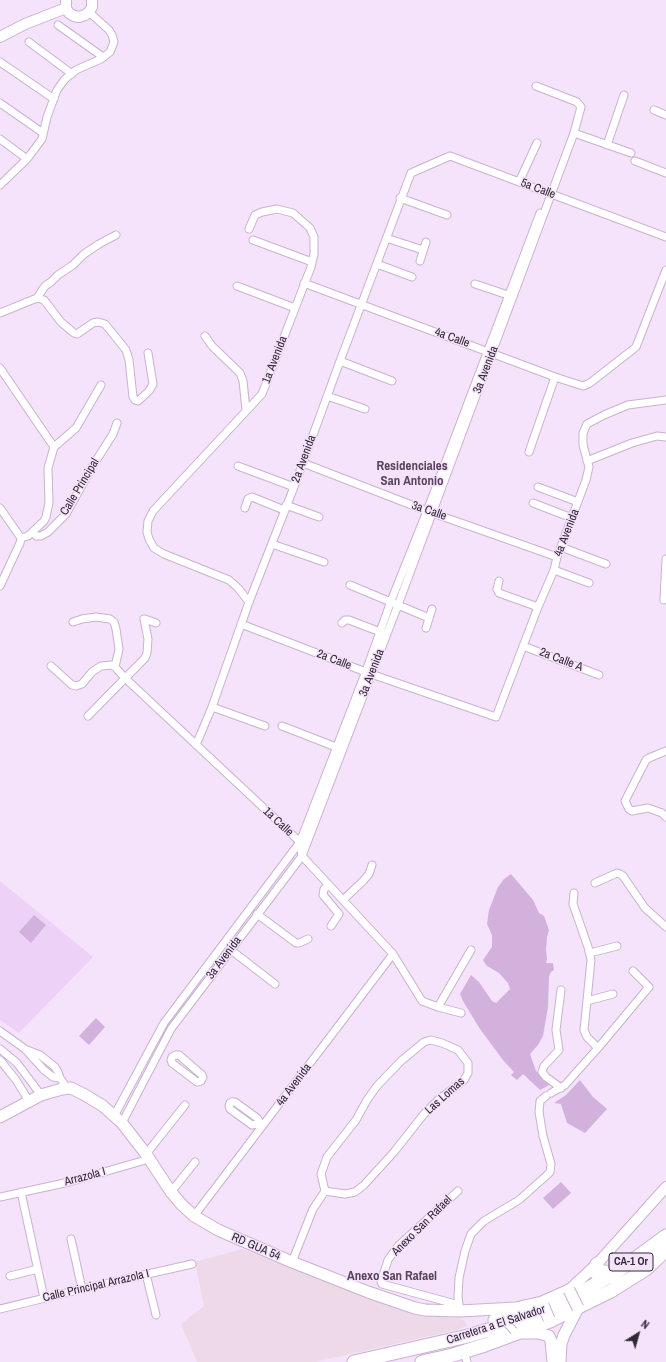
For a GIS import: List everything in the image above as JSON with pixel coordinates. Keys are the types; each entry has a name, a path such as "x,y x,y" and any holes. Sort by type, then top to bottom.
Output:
{"highway":[{"path":"648,1243 666,1228"},
{"path":"569,1290 601,1268 648,1243 666,1236"},
{"name":"Carretera a El Salvador","path":"354,1362 449,1341 529,1317 565,1301 595,1285 636,1259 666,1236"},
{"path":"422,1362 465,1357 516,1333 578,1308 611,1291 646,1269 666,1249"},
{"name":"Carretera a El Salvador","path":"393,1362 452,1349 511,1330 545,1317 568,1307 611,1283 666,1249"},
{"path":"342,1362 384,1349 456,1332 503,1318 525,1307"}],"main road":[{"name":"RD GUA 54","path":"64,1083 103,1106 118,1120 148,1157 171,1192 194,1216 222,1232 292,1262 368,1292 425,1310 460,1308 488,1310 525,1307 543,1304 569,1290"},
{"path":"0,1117 64,1083"},
{"path":"560,1362 561,1344 564,1335 578,1308 569,1290"},
{"path":"543,1304 555,1335 553,1362"},
{"path":"516,1333 538,1333 549,1336 552,1341 553,1362"}],"street":[{"path":"0,37 66,4 69,13 79,17 85,16 92,8 92,0"},
{"path":"1,182 27,159 42,139 47,117 57,90 65,79 110,52 114,42 112,35 109,30 89,12"},
{"path":"58,25 103,57"},
{"path":"29,42 72,74"},
{"path":"0,62 54,99"},
{"name":"3a Avenida","path":"118,1120 164,1023 300,842 309,826 574,133 581,107 577,102 536,86"},
{"path":"607,145 624,95"},
{"path":"0,103 43,133"},
{"path":"654,110 666,115"},
{"path":"574,133 631,153"},
{"path":"0,140 27,159"},
{"path":"519,182 538,143"},
{"name":"5a Calle","path":"411,173 450,156 519,182 551,192 666,236"},
{"path":"635,161 666,173"},
{"name":"2a Avenida","path":"196,745 212,707 249,602 294,487 400,198 411,173"},
{"name":"3a Avenida","path":"490,352 508,295 551,192"},
{"path":"400,198 447,215"},
{"name":"1a Avenida","path":"249,229 256,215 262,212 277,209 293,213 306,224 312,232 315,242 312,262 262,394 153,511 148,521 147,532 154,548 164,554 229,580 238,588 249,602"},
{"path":"0,313 37,298 45,286 73,265 84,254 116,235"},
{"path":"386,238 423,250"},
{"path":"253,240 312,262"},
{"path":"420,261 426,242"},
{"path":"377,264 412,277"},
{"name":"4a Calle","path":"304,283 555,377 581,385 586,385 636,347 666,270"},
{"path":"474,284 508,295"},
{"path":"237,286 295,308"},
{"path":"37,298 44,300 61,322 74,333 77,334 93,323 98,322 105,324 126,350 129,360 132,391 135,400 138,401 149,391 153,384 148,353"},
{"path":"205,336 212,346 240,373 243,381 246,410"},
{"path":"340,361 392,381"},
{"path":"0,368 54,447"},
{"path":"529,452 555,377"},
{"path":"0,586 22,538 28,536 44,521 48,509 48,468 54,447 76,428 101,385"},
{"path":"327,396 365,409"},
{"name":"4a Avenida","path":"496,717 538,607 554,570 557,557 588,474 589,467 583,445 583,433 587,424 628,405 666,400"},
{"name":"Calle Principal","path":"33,532 38,537 44,534 66,514 92,467 113,434 117,423"},
{"path":"587,461 632,443 657,436 666,437"},
{"name":"3a Calle","path":"302,463 557,557"},
{"path":"238,466 294,487"},
{"path":"538,487 578,502"},
{"path":"244,508 248,499 252,497 319,517"},
{"path":"533,503 572,518"},
{"path":"0,508 22,538"},
{"path":"272,544 324,562"},
{"path":"561,547 606,564"},
{"path":"664,600 666,559"},
{"path":"554,570 589,583"},
{"path":"500,581 497,589 499,593 538,607"},
{"path":"350,585 429,618"},
{"path":"426,628 432,610"},
{"path":"51,666 72,685 76,686 82,684 92,672 101,666 112,665 115,667 119,648 114,622 110,619 96,617 73,622"},
{"path":"88,716 145,658 148,639 144,620 146,619 156,623"},
{"path":"342,623 345,620 349,620 383,634"},
{"name":"2a Calle","path":"241,624 369,672 496,717"},
{"name":"2a Calle A","path":"523,646 599,675"},
{"name":"1a Calle","path":"115,667 300,842 302,856"},
{"name":"3a Avenida","path":"118,1120 171,1029 302,856 309,826 336,747 369,672"},
{"path":"212,707 265,726"},
{"path":"282,726 336,747"},
{"path":"666,751 646,760 625,802 629,809 648,808 662,813 666,817"},
{"path":"302,856 328,885 344,899 393,954 422,1001 461,1013"},
{"path":"344,899 363,881 372,865"},
{"path":"595,883 617,873 620,874 623,876 645,908 666,927"},
{"path":"328,885 324,889 323,895 339,914 331,926"},
{"path":"574,893 573,904 590,953 591,966 584,1030 598,1048"},
{"path":"257,914 296,943 308,939"},
{"path":"590,953 617,946"},
{"path":"231,950 276,984"},
{"path":"438,1007 471,950"},
{"name":"4a Avenida","path":"194,1216 220,1183 260,1126 393,954"},
{"path":"460,1308 458,1288 461,1266 469,1238 473,1231 487,1219 519,1200 550,1172 551,1164 541,1128 539,1112 540,1101 548,1094 561,1088 598,1048 649,987 633,971"},
{"path":"561,990 556,1030 559,1050 544,1066 542,1072 561,1088"},
{"path":"587,1001 613,994"},
{"path":"0,1031 25,1049 40,1055 58,1072 64,1083"},
{"name":"Las Lomas","path":"431,1040 458,1050 468,1063 468,1073 464,1080 438,1100 424,1114 394,1152 364,1185 355,1192 345,1194 325,1191 321,1174 327,1157 356,1120 374,1090 401,1061 424,1042 431,1040"},
{"path":"0,1049 17,1063 42,1095"},
{"path":"160,1049 172,1057"},
{"path":"0,1060 6,1066 29,1101"},
{"path":"148,1157 185,1104"},
{"name":"Arrazola I","path":"0,1197 69,1182 148,1157"},
{"path":"171,1192 195,1162"},
{"path":"220,1183 202,1210 201,1214 202,1219 222,1232"},
{"path":"601,1268 666,1187"},
{"path":"292,1262 313,1209 325,1191"},
{"name":"Anexo San Rafael","path":"458,1191 398,1246 388,1260 381,1282 382,1284 460,1308"},
{"path":"21,1192 44,1298"},
{"path":"71,1239 82,1289"},
{"name":"Calle Principal Arrazola I","path":"0,1309 192,1264"},
{"path":"10,1276 38,1269"},
{"path":"146,1274 156,1315"},
{"path":"488,1310 503,1318 516,1333"}],"shaded area":[{"path":"511,874 533,900 539,913 544,916 549,930 547,937 546,963 553,963 554,970 549,976 548,1007 543,1036 538,1045 530,1054 536,1071 551,1084 540,1090 523,1074 517,1080 511,1075 514,1072 480,1029 460,994 471,975 479,982 492,1001 496,1003 510,989 508,983 499,973 487,966 483,960 492,947 492,935 487,924 489,910 498,887 504,879"},
{"path":"0,881 93,957 19,1033 0,1020"},
{"path":"34,915 46,925 31,943 19,932"},
{"path":"96,1018 105,1027 89,1045 79,1036"},
{"path":"580,1080 593,1097 607,1109 585,1133 567,1123 561,1104 554,1103 566,1095"},
{"path":"561,1182 571,1193 553,1209 543,1198"},
{"path":"242,1249 412,1313 462,1319 465,1321 467,1326 456,1330 315,1362 197,1362 181,1324 204,1306 195,1262"}],"district":[{"name":"Residenciales San Antonio","path":"412,474"},
{"name":"Anexo San Rafael","path":"392,1277"}]}
